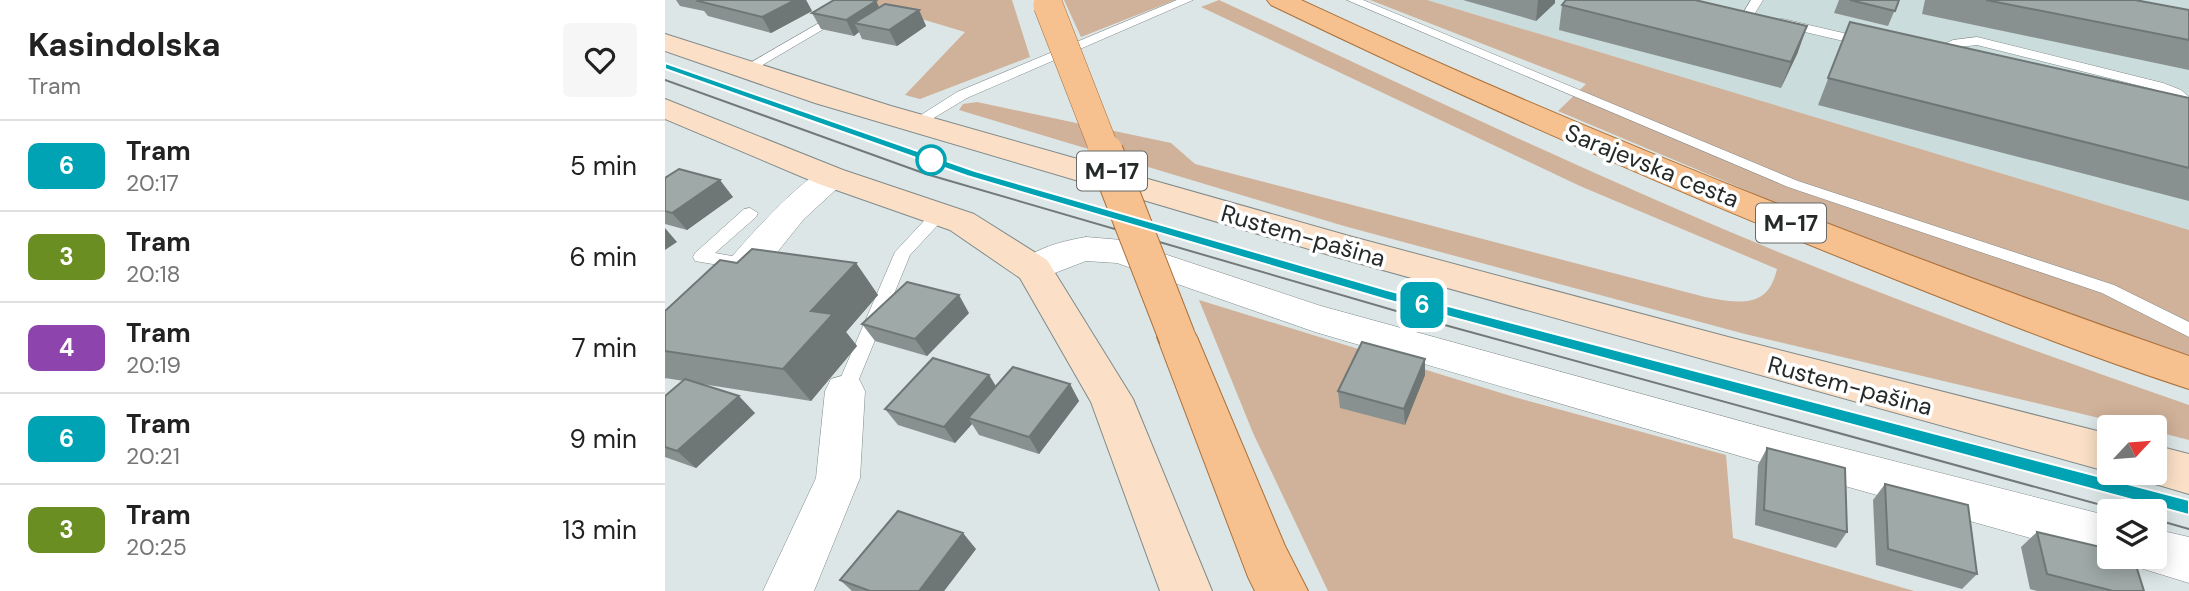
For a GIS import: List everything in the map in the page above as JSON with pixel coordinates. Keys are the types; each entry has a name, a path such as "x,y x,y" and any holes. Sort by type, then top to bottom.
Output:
{"main road":[{"name":"Sarajevska cesta","path":"1280,0 1399,58 1631,160 1998,306 2189,373"},
{"name":"M-17","path":"1047,2 1177,337 1266,560 1282,591"},
{"name":"Rustem-pašina","path":"665,43 744,70 1362,253 1762,363 2097,450"},
{"path":"665,108 831,177 962,222 1034,269 1111,399 1186,591"},
{"path":"2167,468 2189,474"}],"street":[{"path":"665,363 792,211 831,177"},
{"path":"1034,269 1067,253 1090,246 1122,252 1315,318 1784,451 2097,535"},
{"path":"788,591 838,478 845,390"},
{"path":"2167,554 2189,560"}],"lane":[{"path":"744,70 867,0"},
{"path":"917,122 962,95 1187,0"},
{"path":"1353,0 1793,184 2108,289 2189,330"},
{"path":"1757,0 1755,17 1884,46"},
{"path":"1951,61 1918,54 1957,43 1977,41 2158,86 2176,93 2189,104"},
{"path":"845,390 903,252 941,213"},
{"path":"748,264 701,257 750,214"}],"shaded area":[{"path":"874,0 1012,0 1030,57 920,99 905,95 965,32 868,3"},
{"path":"1064,0 1175,0 1081,37"},
{"path":"1219,0 1716,226 1987,333 2189,405 2189,440 2167,434 2167,415 2097,415 2097,418 1745,334 1344,226 959,110 963,104 977,102 1171,143 1195,164 1705,297 1750,301 1767,292 1773,282 1777,269 1580,186 1201,7"},
{"path":"1370,0 1427,0 2189,230 2189,363 1812,218 1558,111 1586,84"},
{"path":"1427,0 2189,0 2189,230"},
{"path":"1199,300 1514,397 1726,455 1733,538 1914,591 1328,591 1253,433"}],"building":[{"path":"795,0 762,17 698,1"},
{"path":"834,0 876,1 846,20 812,13"},
{"path":"1566,0 1695,0 1807,26 1791,62 1562,5"},
{"path":"1850,0 1899,0 1895,11"},
{"path":"1986,0 2135,0 2189,10 2189,40"},
{"path":"885,4 919,10 889,30 854,23"},
{"path":"1850,22 2189,98 2189,168 1828,78"},
{"path":"679,169 720,180 672,213 665,211 665,178"},
{"path":"752,249 856,263 811,311 833,314 783,369 665,351 665,311 720,260 737,263"},
{"path":"907,282 959,295 915,339 862,324"},
{"path":"1362,342 1425,359 1404,409 1338,391"},
{"path":"933,358 989,375 944,427 885,409"},
{"path":"1013,367 1070,384 1029,437 968,418"},
{"path":"685,379 739,396 677,451 665,447 665,396"},
{"path":"1767,448 1845,468 1847,532 1764,510"},
{"path":"1885,484 1968,505 1977,574 1888,549"},
{"path":"898,511 963,533 919,591 870,591 840,580"},
{"path":"2037,532 2097,546 2097,569 2137,569 2144,591 2113,591 2047,574"}],"tram line":[{"path":"665,66 948,163 1185,237 1614,357 2189,508"},
{"name":"6","path":"665,66 971,173 1387,295 2189,508"},
{"path":"665,80 926,174 1441,324 2097,504"},
{"path":"2167,523 2189,529"}]}
